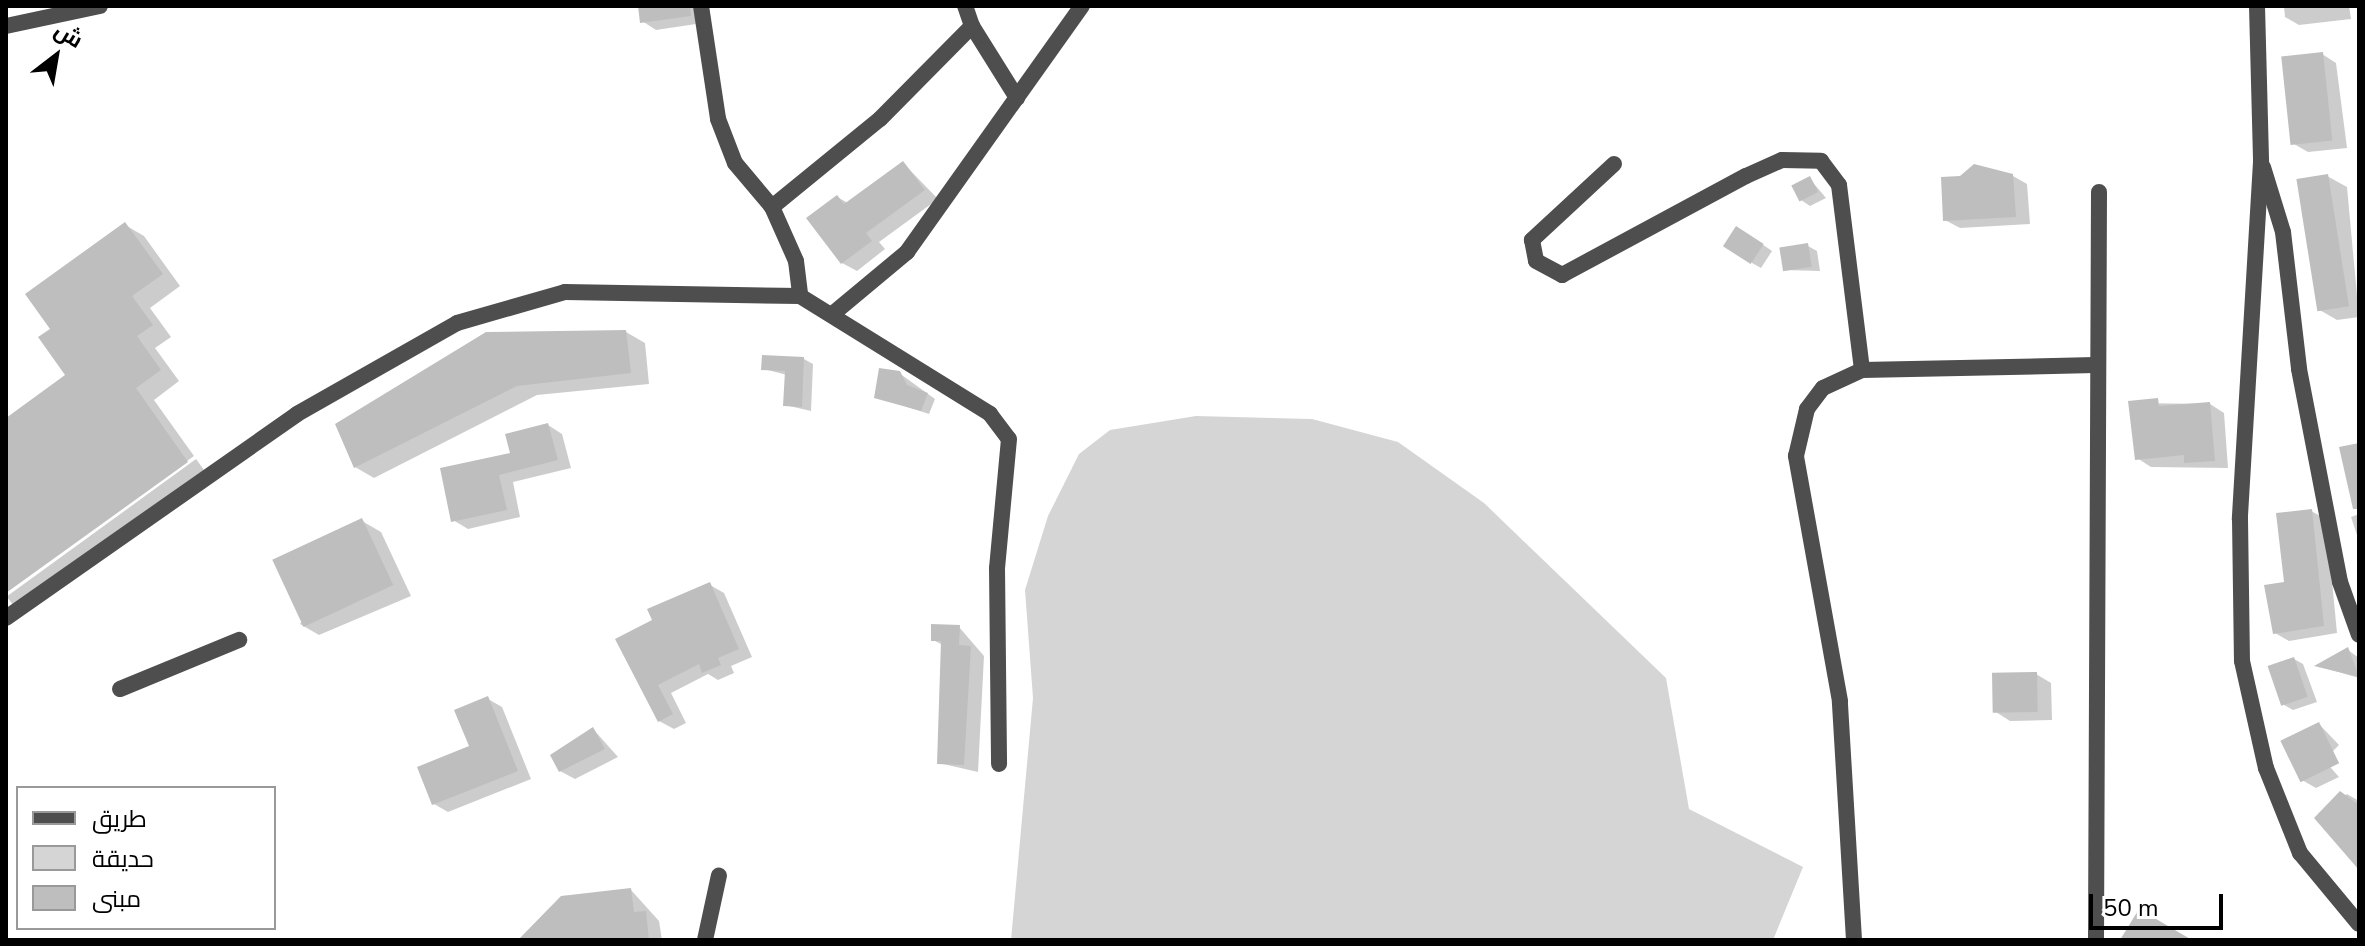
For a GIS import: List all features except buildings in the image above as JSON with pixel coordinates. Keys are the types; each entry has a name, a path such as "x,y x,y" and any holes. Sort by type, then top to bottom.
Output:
{"street":[{"path":"6,26 100,6"},
{"path":"701,6 718,119 735,163 772,207 796,261 800,296"},
{"path":"965,6 972,26 1017,98"},
{"path":"835,312 907,252 1082,6"},
{"path":"2257,6 2261,162 2240,519 2242,661 2266,768 2300,853 2359,924"},
{"path":"772,207 880,119 972,26"},
{"path":"1614,164 1532,240 1536,261 1562,275 1770,165 1803,156 1821,161 1839,185 1862,370"},
{"path":"2261,162 2283,232 2299,369 2340,582 2359,635"},
{"path":"2096,940 2095,365 2099,192"},
{"path":"6,618 297,414 457,323 565,292 800,296 835,312 990,414 1009,439 997,568 999,764"},
{"path":"1854,940 1840,701 1796,456 1807,409 1823,388 1862,370 2095,365"},
{"path":"120,689 239,640"},
{"path":"705,940 719,875"}],"green space":[{"path":"1196,416 1312,419 1398,442 1484,503 1666,678 1689,809 1803,867 1773,940 1011,940 1033,698 1025,590 1048,516 1079,454 1110,430"}]}
